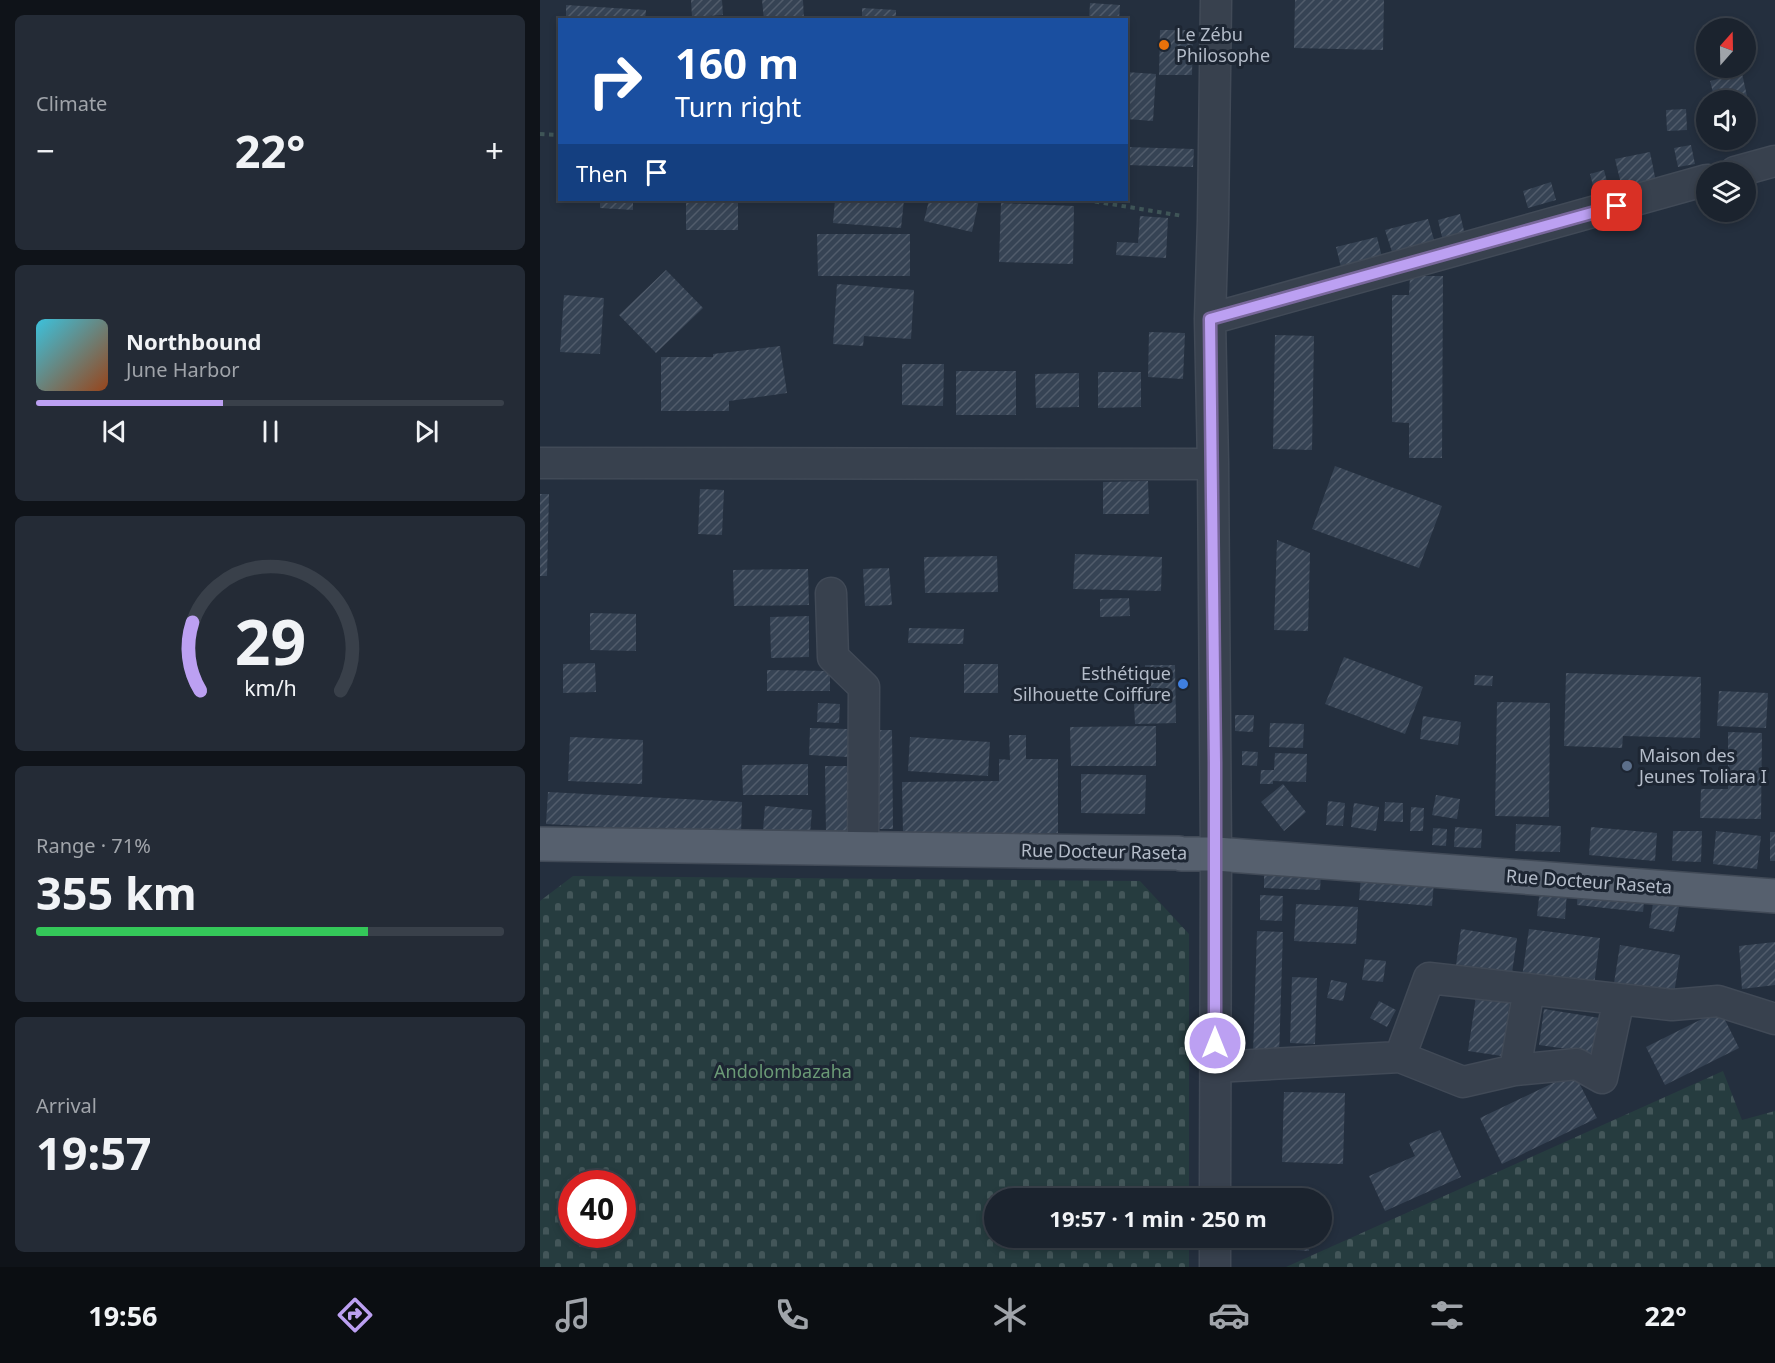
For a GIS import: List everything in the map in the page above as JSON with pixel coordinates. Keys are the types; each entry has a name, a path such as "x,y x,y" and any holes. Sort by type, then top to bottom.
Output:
{"main road":[{"name":"Rue Docteur Raseta","path":"540,844 1216,854 1775,896"}],"street":[{"path":"1215,1188 1216,854 1210,319 1214,221 1216,0"},
{"path":"1756,166 1775,161"},
{"path":"1210,319 1696,183"},
{"path":"540,463 1213,464"},
{"path":"831,593 833,657 864,687 863,849"},
{"path":"1400,1057 1429,978 1672,1005 1718,1001 1775,1019"},
{"path":"1515,1070 1529,989"},
{"path":"1215,1067 1400,1057 1463,1082 1515,1070 1577,1064 1602,1078 1619,999"},
{"path":"1215,1248 1215,1267"}],"path":[{"path":"540,134 558,135"},
{"path":"1092,201 1214,221"}],"green space":[{"name":"Andolombazaha","path":"573,876 1140,881 1189,934 1189,1188 984,1188 984,1248 1189,1248 1189,1267 540,1267 540,901"},
{"path":"1723,1071 1742,1120 1775,1111 1775,1267 1286,1267"}],"building":[{"path":"691,0 722,0 723,15 692,17"},
{"path":"762,0 803,0 804,18 764,18"},
{"path":"1295,0 1384,0 1383,50 1294,48"},
{"path":"1090,3 1120,5 1119,18 1089,18"},
{"path":"566,5 646,10 645,18 566,18"},
{"path":"862,8 896,10 896,18 862,18"},
{"path":"1160,30 1193,30 1192,75 1159,75"},
{"path":"1128,72 1156,74 1153,121 1128,119"},
{"path":"1722,78 1743,78 1746,90 1712,90 1710,81"},
{"path":"1686,109 1687,130 1667,131 1666,110"},
{"path":"1691,145 1695,164 1678,167 1674,148"},
{"path":"1128,147 1194,149 1193,167 1128,165"},
{"path":"1650,152 1656,182 1622,188 1615,159"},
{"path":"1604,170 1609,190 1595,193 1590,174"},
{"path":"1551,182 1556,200 1528,208 1523,191"},
{"path":"600,201 633,201 633,210 600,208"},
{"path":"686,201 738,201 738,230 686,230"},
{"path":"835,201 904,201 901,228 833,223"},
{"path":"929,201 979,201 972,232 924,221"},
{"path":"1001,203 1074,206 1073,264 999,262"},
{"path":"1460,214 1465,235 1443,241 1438,220"},
{"path":"1140,216 1168,218 1166,258 1116,255 1117,242 1138,243"},
{"path":"1428,219 1435,243 1393,255 1385,230"},
{"path":"817,234 910,234 910,276 818,276"},
{"path":"1377,237 1383,261 1342,271 1336,247"},
{"path":"666,270 703,308 656,353 619,315"},
{"path":"1410,276 1443,276 1442,458 1409,458 1409,423 1392,422 1392,295 1409,295"},
{"path":"837,284 914,290 911,339 864,336 863,346 833,344"},
{"path":"564,295 604,298 600,354 560,352"},
{"path":"1149,332 1185,333 1183,379 1148,377"},
{"path":"1275,335 1314,336 1312,450 1273,449"},
{"path":"780,346 787,393 729,401 729,411 661,411 661,357 713,357 713,354"},
{"path":"902,364 944,364 943,406 902,405"},
{"path":"956,371 1016,371 1016,415 956,415"},
{"path":"1098,372 1141,372 1141,407 1098,408"},
{"path":"1079,373 1079,407 1036,408 1035,374"},
{"path":"1335,466 1442,506 1419,568 1312,529"},
{"path":"1148,481 1149,514 1103,514 1103,482"},
{"path":"700,489 724,490 722,535 698,534"},
{"path":"540,494 549,494 547,576 540,576"},
{"path":"1277,540 1310,553 1308,631 1274,630"},
{"path":"1075,554 1162,557 1161,591 1073,589"},
{"path":"997,556 998,592 925,593 924,557"},
{"path":"889,568 892,605 865,606 863,569"},
{"path":"808,569 809,605 734,606 733,570"},
{"path":"1129,598 1130,616 1100,617 1100,599"},
{"path":"590,613 636,614 636,651 590,650"},
{"path":"809,616 809,657 771,658 770,617"},
{"path":"909,628 964,629 963,644 908,643"},
{"path":"1344,657 1423,687 1405,734 1325,704"},
{"path":"595,663 596,692 563,693 563,664"},
{"path":"964,664 998,664 998,693 964,693"},
{"path":"1145,665 1175,665 1176,723 1135,724 1134,702 1146,702"},
{"path":"767,670 830,671 830,691 767,691"},
{"path":"1566,673 1701,677 1700,738 1623,736 1622,748 1564,746"},
{"path":"1475,675 1493,676 1492,686 1474,685"},
{"path":"1719,691 1768,693 1766,728 1717,726"},
{"path":"1497,702 1550,703 1549,817 1495,816"},
{"path":"818,703 840,704 839,723 817,722"},
{"path":"1235,715 1254,715 1253,732 1235,731"},
{"path":"1423,716 1461,722 1458,745 1420,739"},
{"path":"1270,723 1304,724 1303,748 1269,747"},
{"path":"1156,726 1156,766 1071,766 1070,727"},
{"path":"810,728 848,729 848,757 809,755"},
{"path":"871,730 892,730 893,829 871,829"},
{"path":"1728,732 1762,733 1761,819 1700,818 1701,789 1728,789"},
{"path":"1009,735 1026,735 1026,759 1058,759 1058,833 903,834 902,782 999,781 999,759 1010,760"},
{"path":"570,737 643,740 642,784 568,781"},
{"path":"910,737 990,742 988,776 908,771"},
{"path":"1242,751 1258,752 1257,766 1242,765"},
{"path":"1275,753 1307,754 1306,782 1273,781 1273,784 1260,784 1261,770 1274,770"},
{"path":"808,764 808,795 743,795 742,765"},
{"path":"825,766 858,766 859,834 826,835"},
{"path":"1081,774 1146,775 1145,814 1081,813"},
{"path":"1283,784 1306,812 1284,831 1261,802"},
{"path":"548,792 742,802 741,834 546,824"},
{"path":"1436,795 1460,799 1457,819 1432,815"},
{"path":"1328,801 1345,803 1343,826 1326,825"},
{"path":"1385,802 1403,803 1403,822 1384,821"},
{"path":"1354,803 1379,807 1376,831 1351,827"},
{"path":"765,806 812,810 810,834 763,830"},
{"path":"1411,807 1424,808 1423,831 1410,831"},
{"path":"1516,824 1561,826 1560,852 1515,851"},
{"path":"1455,827 1482,829 1481,848 1454,847"},
{"path":"1591,827 1657,833 1655,861 1589,855"},
{"path":"1433,828 1447,829 1446,846 1432,845"},
{"path":"1673,831 1702,831 1701,862 1672,861"},
{"path":"1716,831 1761,836 1757,869 1713,864"},
{"path":"1770,832 1775,832 1775,861 1770,861"},
{"path":"1264,871 1321,873 1320,890 1264,888"},
{"path":"1361,876 1434,882 1432,906 1359,900"},
{"path":"1578,888 1645,895 1643,912 1577,905"},
{"path":"1540,889 1567,892 1565,919 1537,916"},
{"path":"1260,895 1283,896 1282,921 1260,920"},
{"path":"1654,897 1680,902 1674,932 1649,928"},
{"path":"1296,904 1358,907 1356,944 1294,941"},
{"path":"1461,929 1517,938 1512,973 1456,965"},
{"path":"1529,929 1600,938 1594,986 1522,977"},
{"path":"1257,931 1283,932 1279,1056 1253,1055"},
{"path":"1775,942 1775,985 1742,989 1739,946"},
{"path":"1620,945 1680,955 1674,994 1614,983"},
{"path":"1365,959 1386,961 1383,982 1362,980"},
{"path":"1292,977 1317,978 1315,1044 1290,1043"},
{"path":"1331,980 1347,983 1343,1001 1327,998"},
{"path":"1476,997 1510,1002 1502,1056 1468,1051"},
{"path":"1379,1001 1396,1010 1387,1027 1370,1018"},
{"path":"1544,1009 1600,1018 1595,1053 1539,1045"},
{"path":"1720,1010 1739,1048 1665,1085 1646,1047"},
{"path":"1574,1073 1597,1118 1502,1164 1480,1118"},
{"path":"1284,1092 1345,1093 1343,1164 1282,1162"},
{"path":"1440,1130 1461,1177 1385,1211 1369,1176 1415,1156 1409,1143"},
{"path":"1281,1248 1309,1248 1309,1251"}],"place":[{"name":"Le Zébu Philosophe","path":"1164,45"},
{"name":"Esthétique Silhouette Coiffure","path":"1183,684"},
{"name":"Maison des Jeunes Toliara I","path":"1627,766"}],"route":[{"path":"1215,1043 1216,877 1210,319 1617,206"}]}
